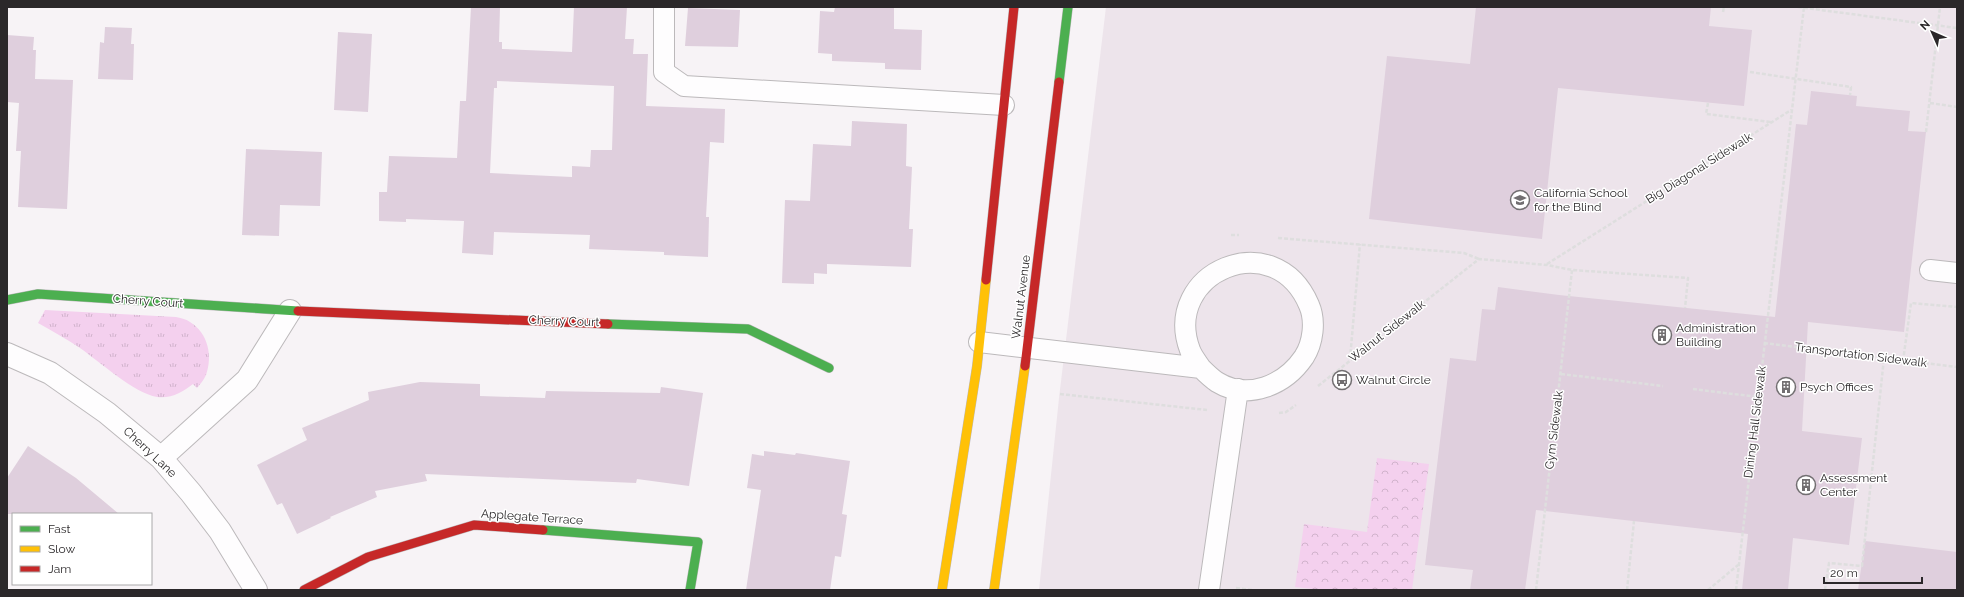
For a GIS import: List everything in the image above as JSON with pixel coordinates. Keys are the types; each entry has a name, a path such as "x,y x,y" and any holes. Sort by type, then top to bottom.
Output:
{"street":[{"path":"942,590 979,342 1014,7"},
{"name":"Walnut Avenue","path":"994,590 1027,349 1068,7"},
{"name":"Cherry Court","path":"7,300 38,294 290,311 748,329 829,368"},
{"path":"161,458 247,380 290,311"},
{"name":"Cherry Lane","path":"7,354 50,373 107,413 161,458 191,493 220,531 256,590"},
{"name":"Applegate Terrace","path":"304,590 368,557 474,525 698,542 690,590"}],"lane":[{"path":"664,7 664,72 684,86 1004,105"},
{"path":"1250,262 1270,265 1289,275 1303,291 1311,310 1313,331 1308,352 1296,369 1279,382 1260,389 1238,389 1218,382 1201,368 1190,350 1185,330 1187,310 1196,290 1210,275 1228,266 1250,262"},
{"path":"1930,270 1957,273"},
{"path":"979,342 1027,349 1201,368"},
{"path":"1209,590 1236,414 1238,389"}],"path":[{"path":"1723,12 1724,7"},
{"path":"1798,7 1957,28"},
{"name":"Dining Hall Sidewalk","path":"1736,590 1794,80 1804,7"},
{"path":"1926,132 1940,7"},
{"path":"1750,72 1851,88 1850,95"},
{"path":"1708,103 1706,114 1772,122"},
{"path":"1930,103 1957,107"},
{"name":"Big Diagonal Sidewalk","path":"1547,265 1791,110"},
{"path":"1231,235 1246,236"},
{"path":"1277,238 1469,254 1479,259 1547,265 1572,270 1688,278 1685,308"},
{"path":"1350,360 1360,244"},
{"name":"Walnut Sidewalk","path":"1315,388 1479,259"},
{"name":"Gym Sidewalk","path":"1536,590 1572,270"},
{"path":"1903,361 1911,302 1957,307"},
{"name":"Transportation Sidewalk","path":"1764,343 1957,367"},
{"path":"1825,590 1829,563 1862,566 1884,358"},
{"path":"1561,374 1663,386"},
{"path":"1693,389 1758,397"},
{"path":"1060,394 1236,414 1286,412 1298,403"},
{"path":"1627,590 1634,521"},
{"path":"1708,590 1739,564"}],"shaded area":[{"name":"California School for the Blind","path":"1106,7 1957,7 1957,590 1039,590 1059,398"}],"green space":[{"path":"45,310 176,317 187,320 201,332 205,339 209,353 206,375 197,388 193,384 185,390 172,396 157,397 138,390 75,345 38,323"},
{"path":"1377,458 1429,464 1412,590 1322,590 1295,587 1304,524 1367,532"}],"building":[{"path":"471,7 500,7 499,42 502,42 502,49 572,52 574,7 627,7 625,39 634,39 633,54 648,54 646,106 725,109 724,143 710,142 706,217 709,217 708,257 664,255 664,252 589,249 590,235 494,232 493,255 462,253 464,221 406,219 406,222 379,221 379,192 387,192 389,156 457,158 460,101 466,101","holes":["497,81 614,86 612,150 591,150 590,167 572,166 572,177 490,173 494,88 497,88"]},
{"path":"835,7 894,7 894,29 922,30 921,70 885,69 885,63 832,61 832,54 818,53 820,11 834,12"},
{"path":"1476,7 1711,7 1709,26 1752,30 1744,106 1558,88 1542,239 1369,219 1387,56 1470,64"},
{"path":"688,8 740,10 738,47 685,46"},
{"path":"105,27 132,28 131,44 134,44 133,80 98,79 100,42 104,43"},
{"path":"338,32 372,34 368,112 334,110"},
{"path":"7,35 34,37 33,50 36,50 35,79 73,80 67,209 18,207 21,151 16,151 19,103 7,102"},
{"path":"1811,91 1857,96 1856,106 1910,111 1908,131 1926,132 1904,332 1808,322 1802,431 1862,438 1849,545 1793,538 1788,590 1742,590 1748,534 1536,510 1525,590 1470,590 1473,570 1425,565 1450,358 1476,361 1482,309 1495,310 1498,287 1559,295 1775,317 1796,124 1807,125"},
{"path":"852,121 907,124 906,166 912,167 909,229 913,229 911,267 827,264 827,274 814,273 814,284 782,283 785,200 810,201 813,144 851,146"},
{"path":"246,149 322,152 320,206 280,205 279,236 242,235"},
{"path":"420,382 480,384 480,396 545,398 546,391 660,393 661,387 703,393 689,486 637,479 636,483 425,474 427,481 375,491 377,497 330,517 331,518 297,534 282,503 277,505 257,465 307,440 302,428 369,400 368,392"},
{"path":"28,446 76,478 118,513 7,514 7,478"},
{"path":"764,451 795,455 796,453 850,461 842,514 847,515 841,557 835,556 830,590 746,590 761,490 747,488 752,454 764,456"},
{"path":"1865,541 1957,552 1957,590 1858,590"}],"traffic: fast":[{"path":"1059,82 1068,7"},
{"path":"7,300 38,294 298,311"},
{"path":"608,324 748,329 829,368"},
{"path":"543,530 698,542 690,590"}],"traffic: slow":[{"path":"942,590 977,366 986,280"},
{"path":"994,590 1025,366"}],"traffic: jam":[{"path":"986,280 1014,7"},
{"path":"1025,366 1059,82"},
{"path":"298,311 608,324"},
{"path":"304,590 368,557 474,525 543,530"}],"place":[{"name":"California School for the Blind","path":"1520,200"},
{"name":"Administration Building","path":"1662,335"},
{"name":"Walnut Circle","path":"1342,380"},
{"name":"Psych Offices","path":"1786,387"},
{"name":"Assessment Center","path":"1806,485"}]}
